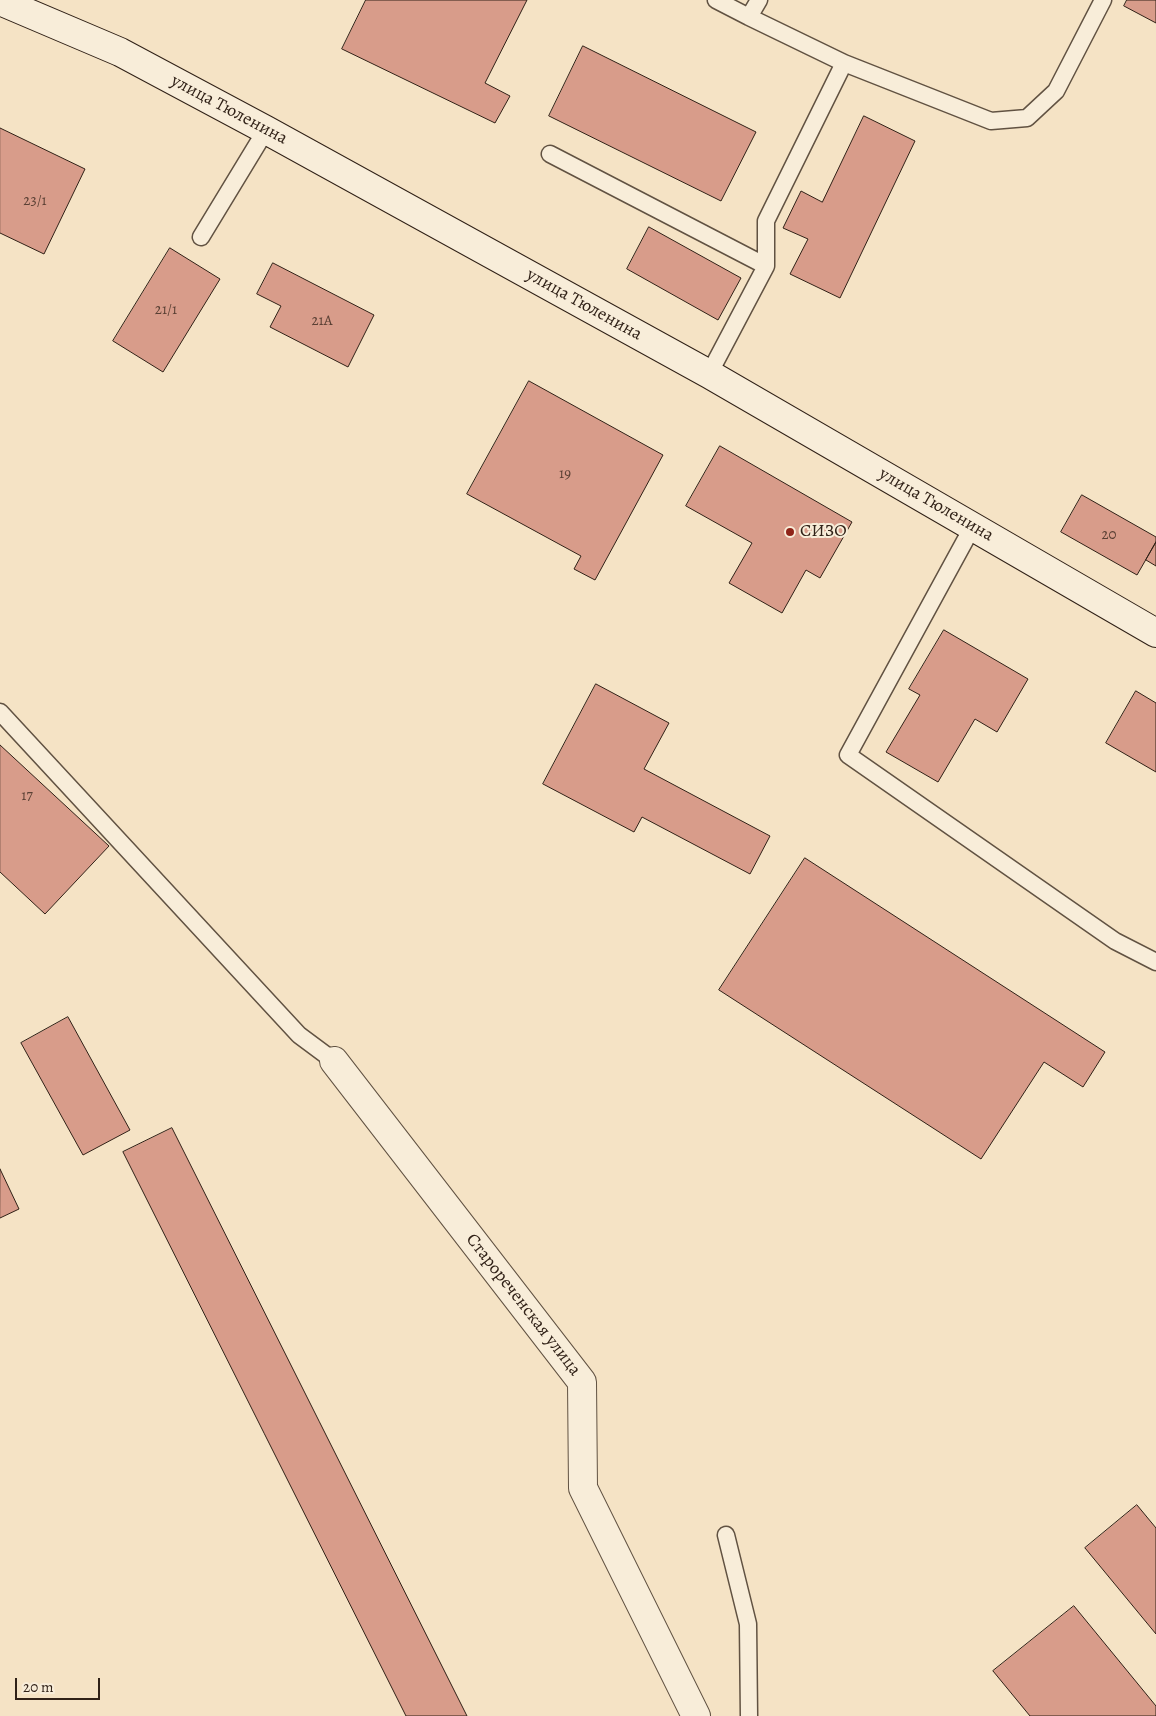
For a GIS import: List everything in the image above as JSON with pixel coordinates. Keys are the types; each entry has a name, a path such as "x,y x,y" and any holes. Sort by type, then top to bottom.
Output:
{"main road":[{"name":"улица Тюленина","path":"0,0 120,52 266,130 709,374 1156,633"},
{"name":"Старореченская улица","path":"334,1061 582,1382 583,1488 696,1716"}],"lane":[{"path":"716,0 844,63 991,120 1027,118 1056,91 1103,0"},
{"path":"749,17 759,0"},
{"path":"709,374 766,266 766,221 844,63"},
{"path":"201,237 266,130"},
{"path":"550,154 766,266"},
{"path":"973,526 848,755 1115,941 1156,962"},
{"path":"0,712 299,1036 334,1061"},
{"path":"726,1535 748,1624 749,1716"}],"building":[{"path":"366,0 527,0 485,83 510,96 495,123 342,49"},
{"path":"1127,0 1156,0 1156,23 1124,6"},
{"path":"583,46 756,132 721,201 549,116"},
{"path":"864,116 915,141 840,298 790,274 808,239 783,228 801,191 822,202"},
{"path":"0,128 85,169 44,254 0,233"},
{"path":"649,227 741,278 718,320 627,269"},
{"path":"170,248 220,279 163,372 113,341"},
{"path":"273,263 374,315 348,367 270,327 281,306 257,294"},
{"path":"529,381 663,455 595,580 574,569 581,556 467,494"},
{"name":"СИЗО","path":"720,446 852,522 820,578 806,570 782,613 729,583 752,543 686,506"},
{"path":"1082,495 1156,537 1156,542 1137,575 1061,532"},
{"path":"1156,542 1156,566 1146,560"},
{"path":"944,630 1028,679 997,732 975,719 938,782 886,752 920,695 909,689"},
{"path":"596,684 669,723 644,769 770,836 750,874 642,817 634,832 543,784"},
{"path":"1136,691 1156,703 1156,772 1106,743"},
{"path":"0,745 109,846 45,914 0,872"},
{"path":"805,858 1105,1052 1083,1087 1044,1062 981,1159 719,990"},
{"path":"68,1017 130,1130 83,1155 21,1043"},
{"path":"172,1128 467,1716 406,1716 123,1152"},
{"path":"0,1169 19,1209 0,1218"},
{"path":"1137,1505 1156,1528 1156,1634 1085,1548"},
{"path":"1074,1606 1156,1706 1156,1716 1030,1716 993,1671"}],"place":[{"name":"СИЗО","path":"790,532"}]}
